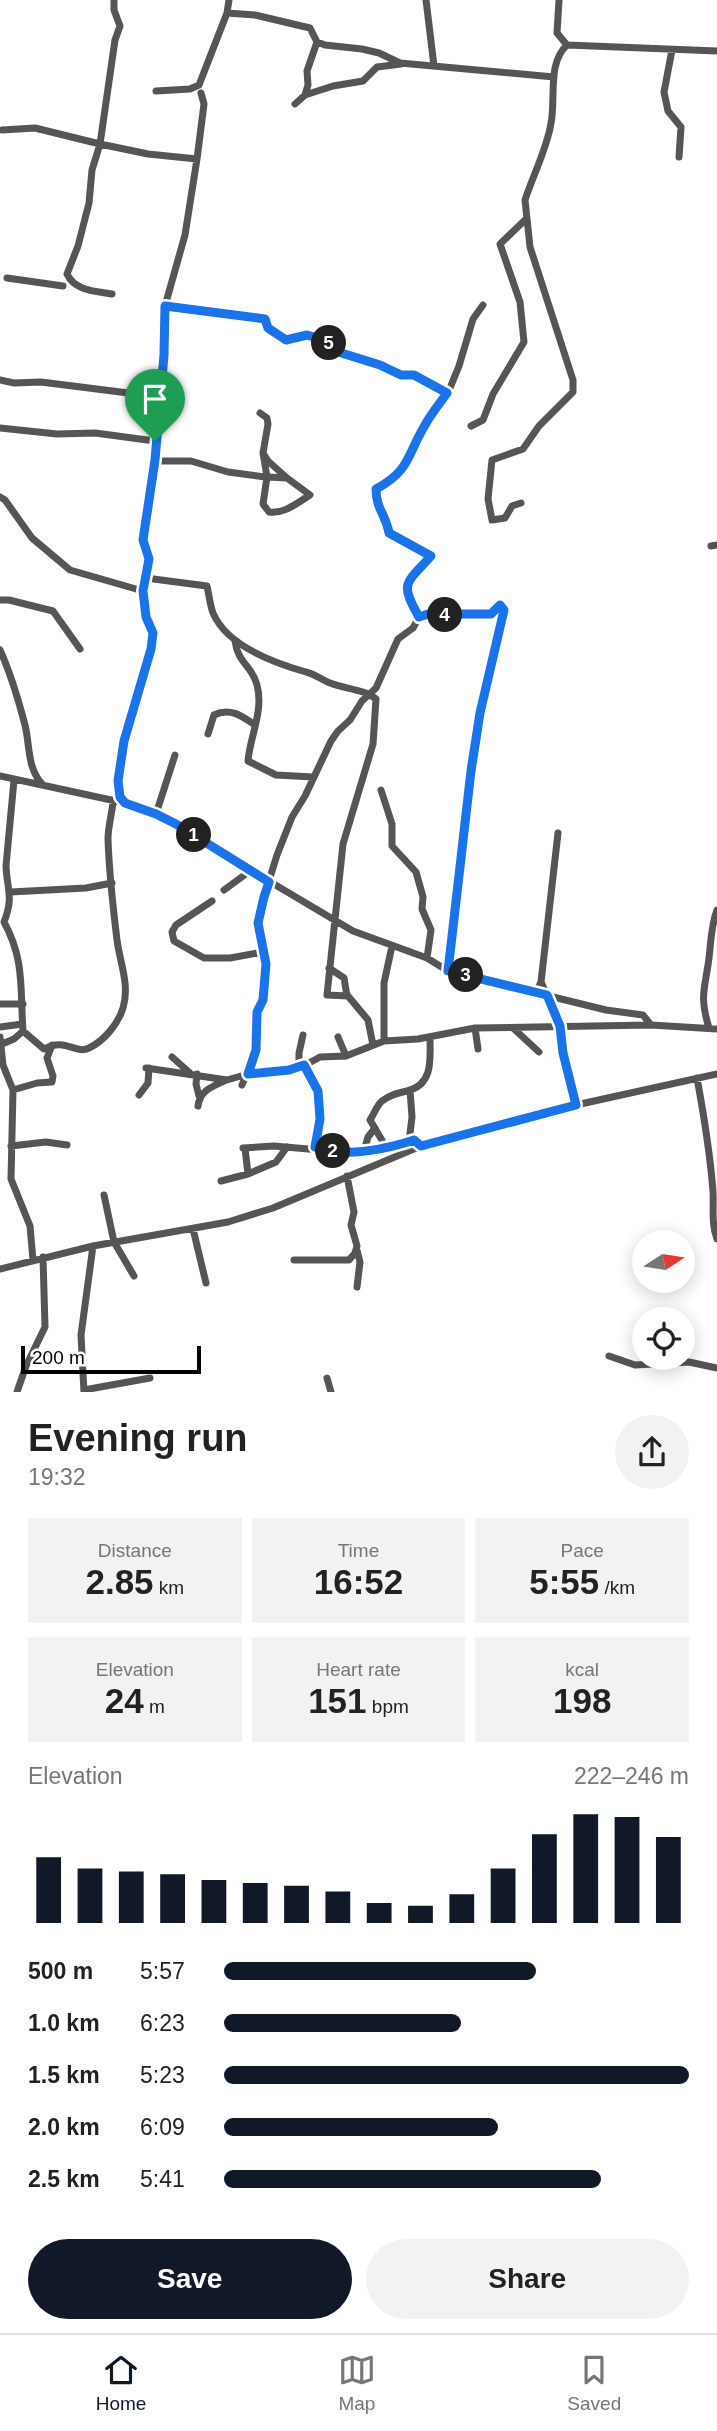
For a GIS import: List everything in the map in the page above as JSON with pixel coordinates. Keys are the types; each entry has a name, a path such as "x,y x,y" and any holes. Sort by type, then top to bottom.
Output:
{"street":[{"path":"64,286 89,203 92,170 100,144 115,40 120,26 114,10 114,0"},
{"path":"125,803 120,797 118,781 124,741 151,649 153,633 146,617 143,591 149,559 143,540 155,460 164,355 165,306 184,235 197,159 204,104 200,89 227,13 229,0"},
{"path":"426,0 434,66"},
{"path":"559,0 557,33 567,46"},
{"path":"227,13 255,15 310,29 317,42 326,46 379,53 402,64"},
{"path":"305,95 308,85 307,71 317,42"},
{"path":"521,503 512,506 505,517 492,520 488,499 492,460 523,450 539,426 573,392 573,380 530,247 525,200 551,124 554,78 560,51 567,46 717,51"},
{"path":"672,50 664,92 668,111 681,127 679,157"},
{"path":"295,104 305,95 333,86 363,81 377,67 402,64 554,78"},
{"path":"156,91 200,89"},
{"path":"2,130 35,128 148,154 197,159"},
{"path":"471,426 483,420 493,394 524,342 520,302 500,244 526,219"},
{"path":"68,276 78,287"},
{"path":"7,278 112,294"},
{"path":"419,617 409,600 405,586 431,556 389,533 387,520 378,511 376,489 404,468 425,425 447,393 459,366 473,320 483,305"},
{"path":"165,306 265,319 268,328 286,340 307,335 328,341 335,351 380,365 401,375 414,375 447,393"},
{"path":"0,380 14,383 41,382 160,397"},
{"path":"260,413 267,418 268,424 263,453 267,477 263,504 269,512 278,513 310,495 287,478 263,453"},
{"path":"0,428 57,434 95,433 155,441"},
{"path":"155,460 191,461 228,472 287,478"},
{"path":"0,497 32,538 70,570 143,591"},
{"path":"146,578 207,586 213,612 222,628 235,641 284,667 308,672 330,683 370,694 377,703 375,732 346,831 329,968 327,995 347,996"},
{"path":"0,598 53,611 80,649"},
{"path":"242,1085 256,1050 257,1012 263,1000 266,964 258,923 284,836 313,777 338,731 376,688 398,639 412,628 419,617 428,614 491,614 500,605 504,610 475,748 448,971"},
{"path":"235,641 238,656 249,668 258,685 259,716 248,761 276,775 313,777"},
{"path":"0,650 25,726 32,767 42,785"},
{"path":"208,734 214,715 221,711 231,712 255,725"},
{"path":"156,814 175,755"},
{"path":"0,776 125,803 156,814 353,931 427,958 448,971 606,1010 643,1015 651,1024"},
{"path":"14,780 6,866 6,881 11,892 9,910 2,923 16,948 23,1004 22,1028 14,1039 1,1041 3,1065 13,1090 11,1179 30,1226 33,1260"},
{"path":"381,790 392,824 391,846 416,872 422,909 431,930 427,958"},
{"path":"0,1027 22,1028 44,1049 52,1045 67,1044 79,1050 89,1049 109,1034 122,1009 126,988 118,942 108,838 113,802"},
{"path":"536,993 541,982 558,833"},
{"path":"224,890 250,871"},
{"path":"11,892 86,888 112,883"},
{"path":"212,901 176,925 172,932 174,942 204,958 230,958 264,952"},
{"path":"199,1096 205,1090 227,1080 248,1074 302,1066 320,1057 346,1056 384,1041 414,1040 475,1028 651,1024 713,1029 702,999 711,931 717,910"},
{"path":"332,941 340,932 353,931"},
{"path":"384,1041 384,983 392,946"},
{"path":"329,968 344,978 347,996 368,1020 373,1045"},
{"path":"541,982 560,1026 563,1053 576,1105"},
{"path":"0,1004 23,1004"},
{"path":"475,1028 478,1049"},
{"path":"512,1028 539,1052"},
{"path":"303,1035 299,1053 302,1066 318,1091 320,1119 317,1148"},
{"path":"338,1037 346,1056"},
{"path":"386,1147 370,1119 380,1102 394,1094 415,1089 425,1081 431,1066 430,1037"},
{"path":"414,1040 430,1054"},
{"path":"13,1090 52,1082 53,1076 47,1058 52,1045"},
{"path":"172,1058 193,1074 199,1096 198,1106"},
{"path":"139,1095 148,1083 147,1068 227,1080"},
{"path":"0,1269 93,1246 228,1222 273,1208 421,1146 576,1105 717,1074"},
{"path":"697,1079 713,1142 712,1217 717,1239"},
{"path":"409,1142 412,1117 410,1090"},
{"path":"364,1151 368,1137 375,1128"},
{"path":"248,1174 244,1148 317,1148 346,1152 364,1151 414,1140 421,1146"},
{"path":"11,1146 46,1142 67,1145"},
{"path":"221,1181 248,1174 276,1162 286,1147"},
{"path":"347,1176 354,1212 351,1225 360,1262 357,1287"},
{"path":"104,1195 114,1242 134,1276"},
{"path":"193,1229 206,1283"},
{"path":"93,1246 81,1335 84,1391 150,1378"},
{"path":"294,1260 349,1260 356,1249"},
{"path":"18,1391 26,1366 45,1327 43,1257"},
{"path":"609,1356 635,1365 689,1362 717,1368"},
{"path":"327,1378 331,1391"}],"route":[{"path":"165,306 265,319 268,328 286,340 307,335 328,341 335,351 380,365 401,375 414,375 447,393 425,425 404,468 376,489 376,499 378,511 387,520 389,533 396,534 431,556 405,586 409,600 419,617 428,614 491,614 500,605 504,610 480,713 471,771 448,971 547,995 560,1026 563,1053 576,1105 421,1146 414,1140 354,1153 339,1152 315,1147 320,1101 318,1091 304,1065 298,1069 248,1074 256,1050 257,1012 263,1000 266,964 258,923 269,882 176,824 125,803 120,797 118,781 124,741 151,649 153,633 146,617 143,591 149,559 143,540 155,460 155,441 164,355 165,306"}]}
